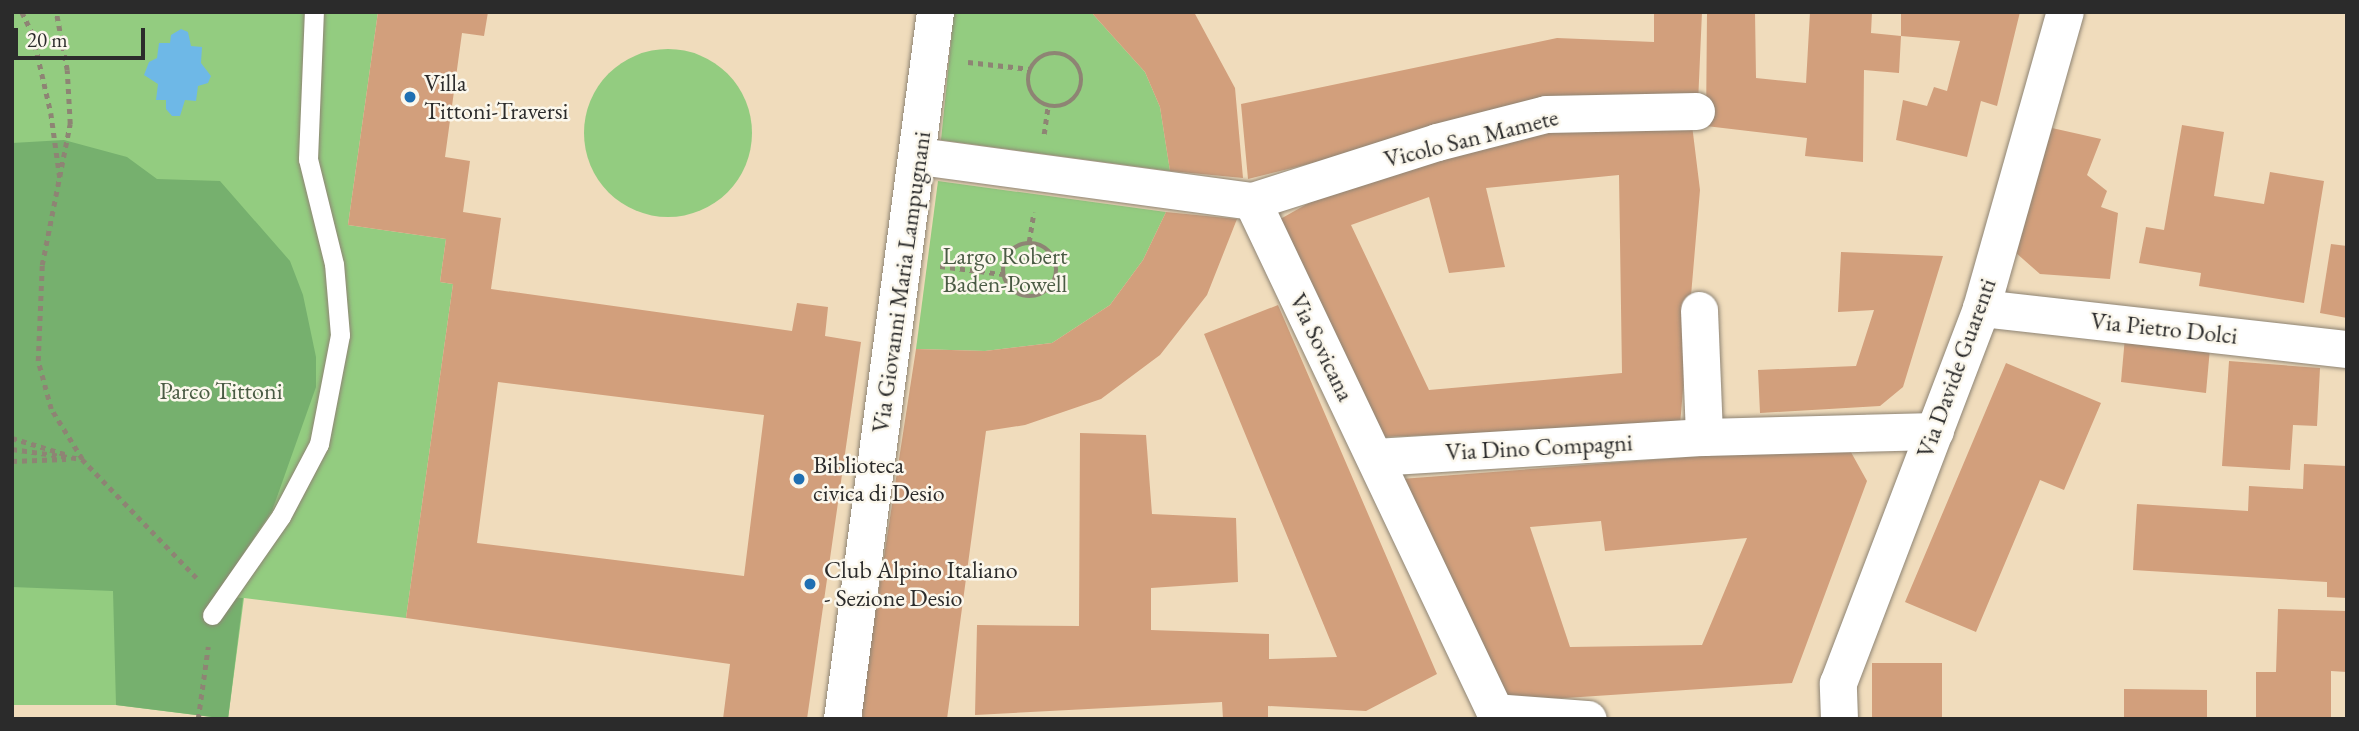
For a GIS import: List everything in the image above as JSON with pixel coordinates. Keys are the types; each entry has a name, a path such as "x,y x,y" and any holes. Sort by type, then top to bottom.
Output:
{"street":[{"name":"Via Giovanni Maria Lampugnani","path":"842,719 919,156 934,12"},
{"name":"Via Davide Guarenti","path":"1839,719 1838,683 1980,308 2065,12"},
{"name":"Vicolo San Mamete","path":"1252,201 1437,142 1546,114 1696,111"},
{"path":"919,156 1252,201"},
{"name":"Via Sovicana","path":"1252,201 1494,712 1588,719"},
{"name":"Via Pietro Dolci","path":"1980,308 2347,349"},
{"path":"1699,310 1704,437"},
{"name":"Via Dino Compagni","path":"1375,457 1704,437 1935,430"}],"lane":[{"path":"212,615 281,516 319,444 340,335 334,264 308,159 314,12"}],"path":[{"path":"22,12 33,35 51,113 60,183"},
{"path":"56,12 67,70 70,124 42,265 38,361 51,409 82,459 214,596 198,719"},
{"path":"1055,52 1070,56 1080,68 1083,84 1077,98 1063,107 1048,107 1034,99 1028,85 1030,69 1040,57 1055,52"},
{"path":"930,58 1030,69"},
{"path":"1030,242 1044,246 1055,257 1058,273 1051,288 1038,296 1022,297 1008,288 1002,274 1004,258 1014,246 1030,242"},
{"path":"904,262 1002,274"},
{"path":"12,438 82,459"},
{"path":"12,449 82,459"},
{"path":"12,461 82,459"}],"green space":[{"name":"Parco Tittoni","path":"12,12 378,12 348,225 446,239 440,282 453,284 406,618 244,598 228,719 116,705 12,705"},
{"path":"954,12 1091,12 1145,72 1160,107 1170,171 941,140"},
{"path":"668,49 700,55 727,74 746,101 752,133 746,165 727,192 700,211 668,217 636,211 609,192 590,165 584,133 590,101 609,74 636,55"},
{"path":"64,140 127,157 157,179 220,181 290,261 303,295 316,357 316,387 272,511 215,596 243,598 228,719 116,705 113,591 12,587 12,143"},
{"name":"Largo Robert Baden-Powell","path":"938,181 1166,212 1143,260 1110,305 1052,343 985,351 916,349"}],"water":[{"path":"181,29 188,32 191,46 202,47 201,63 211,76 208,83 198,86 196,101 185,100 180,116 172,116 166,109 166,100 156,100 158,84 144,75 149,62 157,58 159,43 170,43 171,35"}],"building":[{"name":"Biblioteca civica di Desio","path":"378,12 488,12 484,36 462,33 445,157 470,161 463,212 501,218 491,289 792,331 797,303 828,307 825,336 861,342 807,719 723,719 730,664 406,618 453,284 440,282 446,239 348,225","holes":["498,382 764,415 744,576 477,543"]},
{"path":"1091,12 1194,12 1235,88 1243,178 1170,171 1160,107 1145,72"},
{"path":"1654,12 1702,12 1698,103 1547,105 1248,179 1241,104 1557,38 1654,42"},
{"path":"1707,12 1755,12 1756,78 1806,83 1810,12 1872,12 1871,33 1901,36 1899,73 1864,70 1863,162 1805,156 1807,138 1706,126"},
{"path":"1901,12 2020,12 1997,106 1981,101 1967,157 1896,140 1903,100 1927,106 1934,87 1947,91 1960,41 1901,36"},
{"path":"1555,124 1692,125 1700,190 1680,425 1382,437 1275,222 1364,172","holes":["1619,175 1622,373 1429,390 1351,225 1429,197 1449,273 1505,267 1486,188"]},
{"path":"2182,125 2224,132 2214,196 2264,204 2270,172 2324,181 2304,303 2199,286 2201,273 2139,263 2146,227 2164,230"},
{"path":"2052,128 2101,139 2087,175 2107,191 2101,207 2118,213 2110,279 2040,274 2015,252"},
{"path":"1166,212 1237,219 1207,295 1160,355 1101,399 1025,425 986,431 947,719 859,719 916,349 985,351 1052,343 1110,305 1143,260"},
{"path":"2331,244 2347,246 2347,318 2320,313"},
{"path":"1841,252 1943,256 1903,387 1880,406 1760,413 1758,370 1856,366 1874,310 1838,312"},
{"path":"1278,305 1437,674 1366,711 1268,706 1268,719 1223,719 1222,702 975,715 977,625 1079,626 1080,433 1146,435 1152,514 1236,518 1238,582 1151,588 1151,630 1269,634 1269,659 1337,657 1204,334"},
{"path":"2125,337 2210,348 2206,393 2121,382"},
{"path":"2229,361 2320,368 2317,426 2293,425 2290,470 2222,466"},
{"path":"2006,363 2101,403 2064,490 2040,480 1976,632 1905,602"},
{"path":"1847,445 1867,481 1792,683 1506,702 1401,479","holes":["1601,521 1605,551 1747,538 1702,645 1570,647 1530,527"]},
{"path":"2304,464 2347,466 2347,598 2327,597 2327,582 2133,570 2137,504 2248,511 2249,486 2303,489"},
{"path":"2278,609 2347,611 2347,672 2331,671 2331,719 2256,719 2256,672 2276,672"},
{"path":"1872,663 1942,663 1942,719 1872,719"},
{"path":"2124,689 2207,690 2207,719 2124,719"}],"place":[{"name":"Villa Tittoni-Traversi","path":"410,97"},
{"name":"Biblioteca civica di Desio","path":"799,479"},
{"name":"Club Alpino Italiano - Sezione Desio","path":"810,584"}]}
